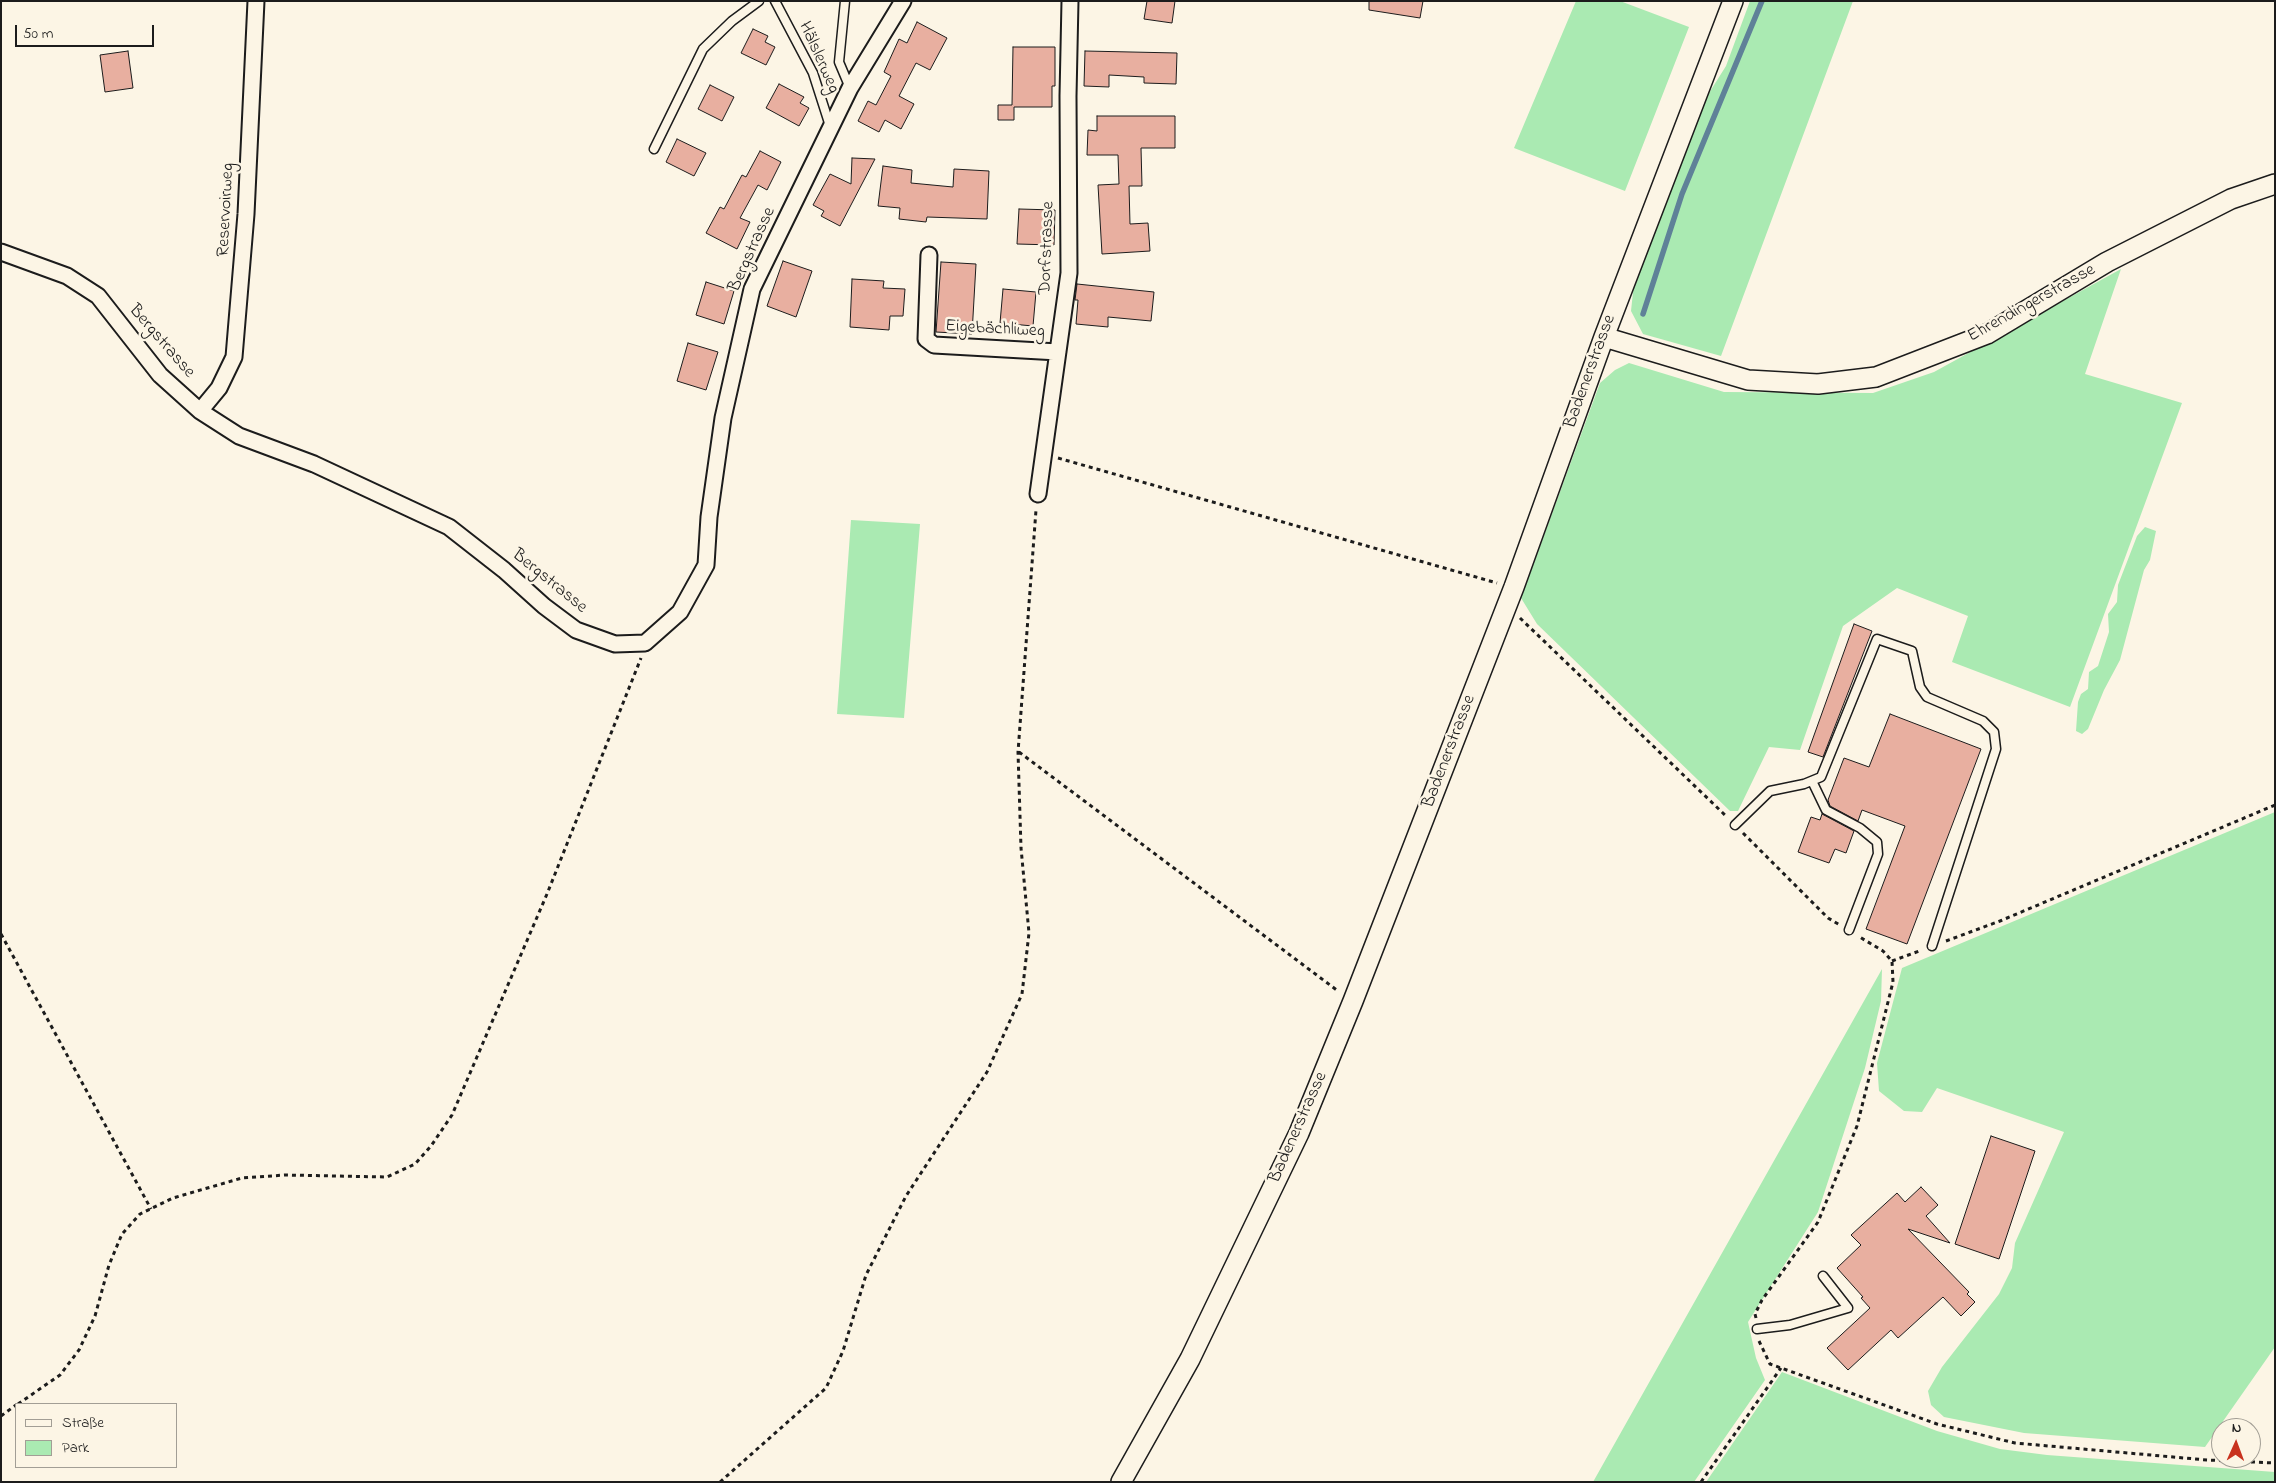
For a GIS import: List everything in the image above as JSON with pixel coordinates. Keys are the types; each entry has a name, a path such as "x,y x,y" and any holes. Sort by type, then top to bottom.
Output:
{"street":[{"name":"Reservoirweg","path":"200,411 219,388 234,357 246,214 256,1"},
{"name":"Bergstrasse","path":"1,252 67,276 98,296 160,375 200,411 239,436 314,464 449,527 504,570 544,606 576,630 616,644 645,643 680,612 706,565 709,517 723,418 752,289 850,88 903,1"},
{"name":"Dorfstrasse","path":"1038,494 1069,273 1068,96 1070,1"},
{"name":"Badenerstrasse","path":"1120,1482 1190,1359 1299,1133 1353,1001 1514,587 1604,337 1733,1"},
{"name":"Ehrendingerstrasse","path":"1604,337 1748,380 1818,384 1876,377 1987,334 2107,262 2230,199 2275,184"},
{"name":"Eigebächliweg","path":"929,255 926,339 934,345 1058,352"}],"lane":[{"path":"654,149 703,49 732,21 759,1"},
{"name":"Hälslerweg","path":"774,1 813,73 831,128"},
{"path":"845,1 839,62 850,88"},
{"path":"1734,825 1770,790 1821,777 1877,638 1912,652 1920,687 1927,697 1983,721 1994,732 1996,749 1932,946"},
{"path":"1812,780 1826,810 1860,828 1877,842 1878,854 1848,930"},
{"path":"1757,1329 1790,1325 1848,1308 1823,1276"}],"path":[{"path":"1043,454 1514,587"},
{"path":"720,1482 826,1388 843,1351 866,1275 906,1196 987,1072 1022,994 1029,933 1021,848 1018,752 1038,494"},
{"path":"1507,605 1828,918 1883,951 1892,961 1893,982 1857,1126 1818,1222 1762,1300 1756,1314 1760,1345 1770,1364 1937,1424 2015,1443 2207,1460 2275,1463"},
{"path":"20,1403 60,1375 79,1350 95,1316 108,1265 122,1234 140,1214 173,1198 242,1178 285,1175 387,1177 415,1164 431,1146 452,1116 547,894 637,672 645,643"},
{"path":"1018,752 1353,1001"},
{"path":"1892,961 2000,921 2275,805"},
{"path":"1,934 152,1209"},
{"path":"1701,1482 1781,1368"},
{"path":"1,1416 15,1406"}],"green space":[{"path":"1576,1 1620,1 1689,27 1625,191 1514,148"},
{"path":"1750,1 1853,1 1721,356 1643,334 1631,311 1634,283 1704,101 1726,66"},
{"path":"2121,269 2085,374 2182,403 2070,707 1952,662 1968,616 1897,588 1843,626 1800,750 1769,747 1738,811 1730,811 1537,624 1521,598 1600,383 1615,370 1629,363 1724,392 1873,393 1934,372"},
{"path":"851,520 920,524 904,718 837,714"},
{"path":"2145,527 2156,531 2150,560 2144,570 2120,660 2104,690 2088,729 2082,734 2076,731 2078,702 2081,694 2088,689 2089,672 2098,666 2109,632 2108,614 2117,602 2118,585 2137,536"},
{"path":"2275,812 2275,1347 2225,1418 2211,1418 2211,1438 2205,1447 2024,1433 1944,1417 1931,1405 1928,1391 1942,1367 1999,1294 2012,1268 2015,1243 2064,1132 1937,1088 1922,1112 1904,1111 1879,1091 1877,1063 1902,968"},
{"path":"1882,969 1881,1001 1865,1068 1818,1212 1748,1322 1756,1358 1765,1380 1694,1482 1593,1482"},
{"path":"1782,1372 1937,1431 2000,1449 2047,1455 2275,1472 2275,1482 1706,1482"}],"building":[{"path":"1147,1 1175,1 1172,23 1144,19"},
{"path":"1369,1 1423,1 1420,18 1369,10"},
{"path":"917,22 947,38 930,70 916,63 899,96 914,104 901,129 885,120 879,132 858,121 868,101 876,105 891,76 884,72 899,39 907,43"},
{"path":"753,29 768,36 765,42 775,47 766,65 741,53"},
{"path":"1013,47 1055,47 1055,86 1052,86 1052,107 1014,107 1014,120 998,120 998,105 1012,105"},
{"path":"128,51 133,88 105,92 100,55"},
{"path":"1085,51 1177,53 1176,84 1144,83 1144,77 1109,75 1109,87 1084,86"},
{"path":"779,84 804,97 800,103 809,108 799,126 766,108"},
{"path":"710,85 734,97 722,121 698,109"},
{"path":"1097,116 1175,116 1175,148 1141,148 1142,186 1129,186 1130,224 1148,223 1150,251 1102,254 1098,185 1119,184 1118,155 1087,155 1088,130 1097,131"},
{"path":"677,139 706,153 694,176 666,162"},
{"path":"760,151 781,162 767,190 758,185 740,218 750,222 737,249 706,233 720,207 724,209 742,175 746,177"},
{"path":"852,158 875,159 840,226 821,216 824,211 813,205 830,174 851,184"},
{"path":"883,166 912,170 911,183 953,187 954,169 989,171 987,219 927,217 926,222 899,219 900,208 878,206"},
{"path":"1019,209 1055,210 1054,245 1017,244"},
{"path":"783,261 812,271 796,317 767,306"},
{"path":"941,262 976,264 972,334 936,332"},
{"path":"852,279 884,281 883,288 905,289 903,316 890,316 889,330 850,327"},
{"path":"706,282 734,291 724,324 696,315"},
{"path":"1077,284 1154,292 1151,321 1108,317 1108,327 1076,324 1078,300 1075,300"},
{"path":"1003,289 1036,292 1033,326 1000,323"},
{"path":"688,343 718,352 706,390 677,381"},
{"path":"1854,624 1872,631 1823,757 1808,752"},
{"path":"1890,714 1981,749 1907,944 1866,929 1905,826 1862,810 1858,821 1830,806 1828,800 1844,758 1869,767"},
{"path":"1822,814 1854,831 1846,853 1835,849 1829,863 1798,852 1811,817 1820,820"},
{"path":"1991,1136 2035,1151 1999,1259 1955,1244"},
{"path":"1921,1187 1938,1205 1926,1216 1950,1243 1908,1229 1969,1292 1967,1294 1975,1302 1961,1316 1943,1297 1898,1338 1891,1330 1848,1370 1827,1348 1870,1308 1861,1298 1863,1297 1837,1268 1861,1245 1851,1235 1897,1193 1905,1202"}],"waterway":[{"path":"1643,314 1682,194 1762,1"}]}
